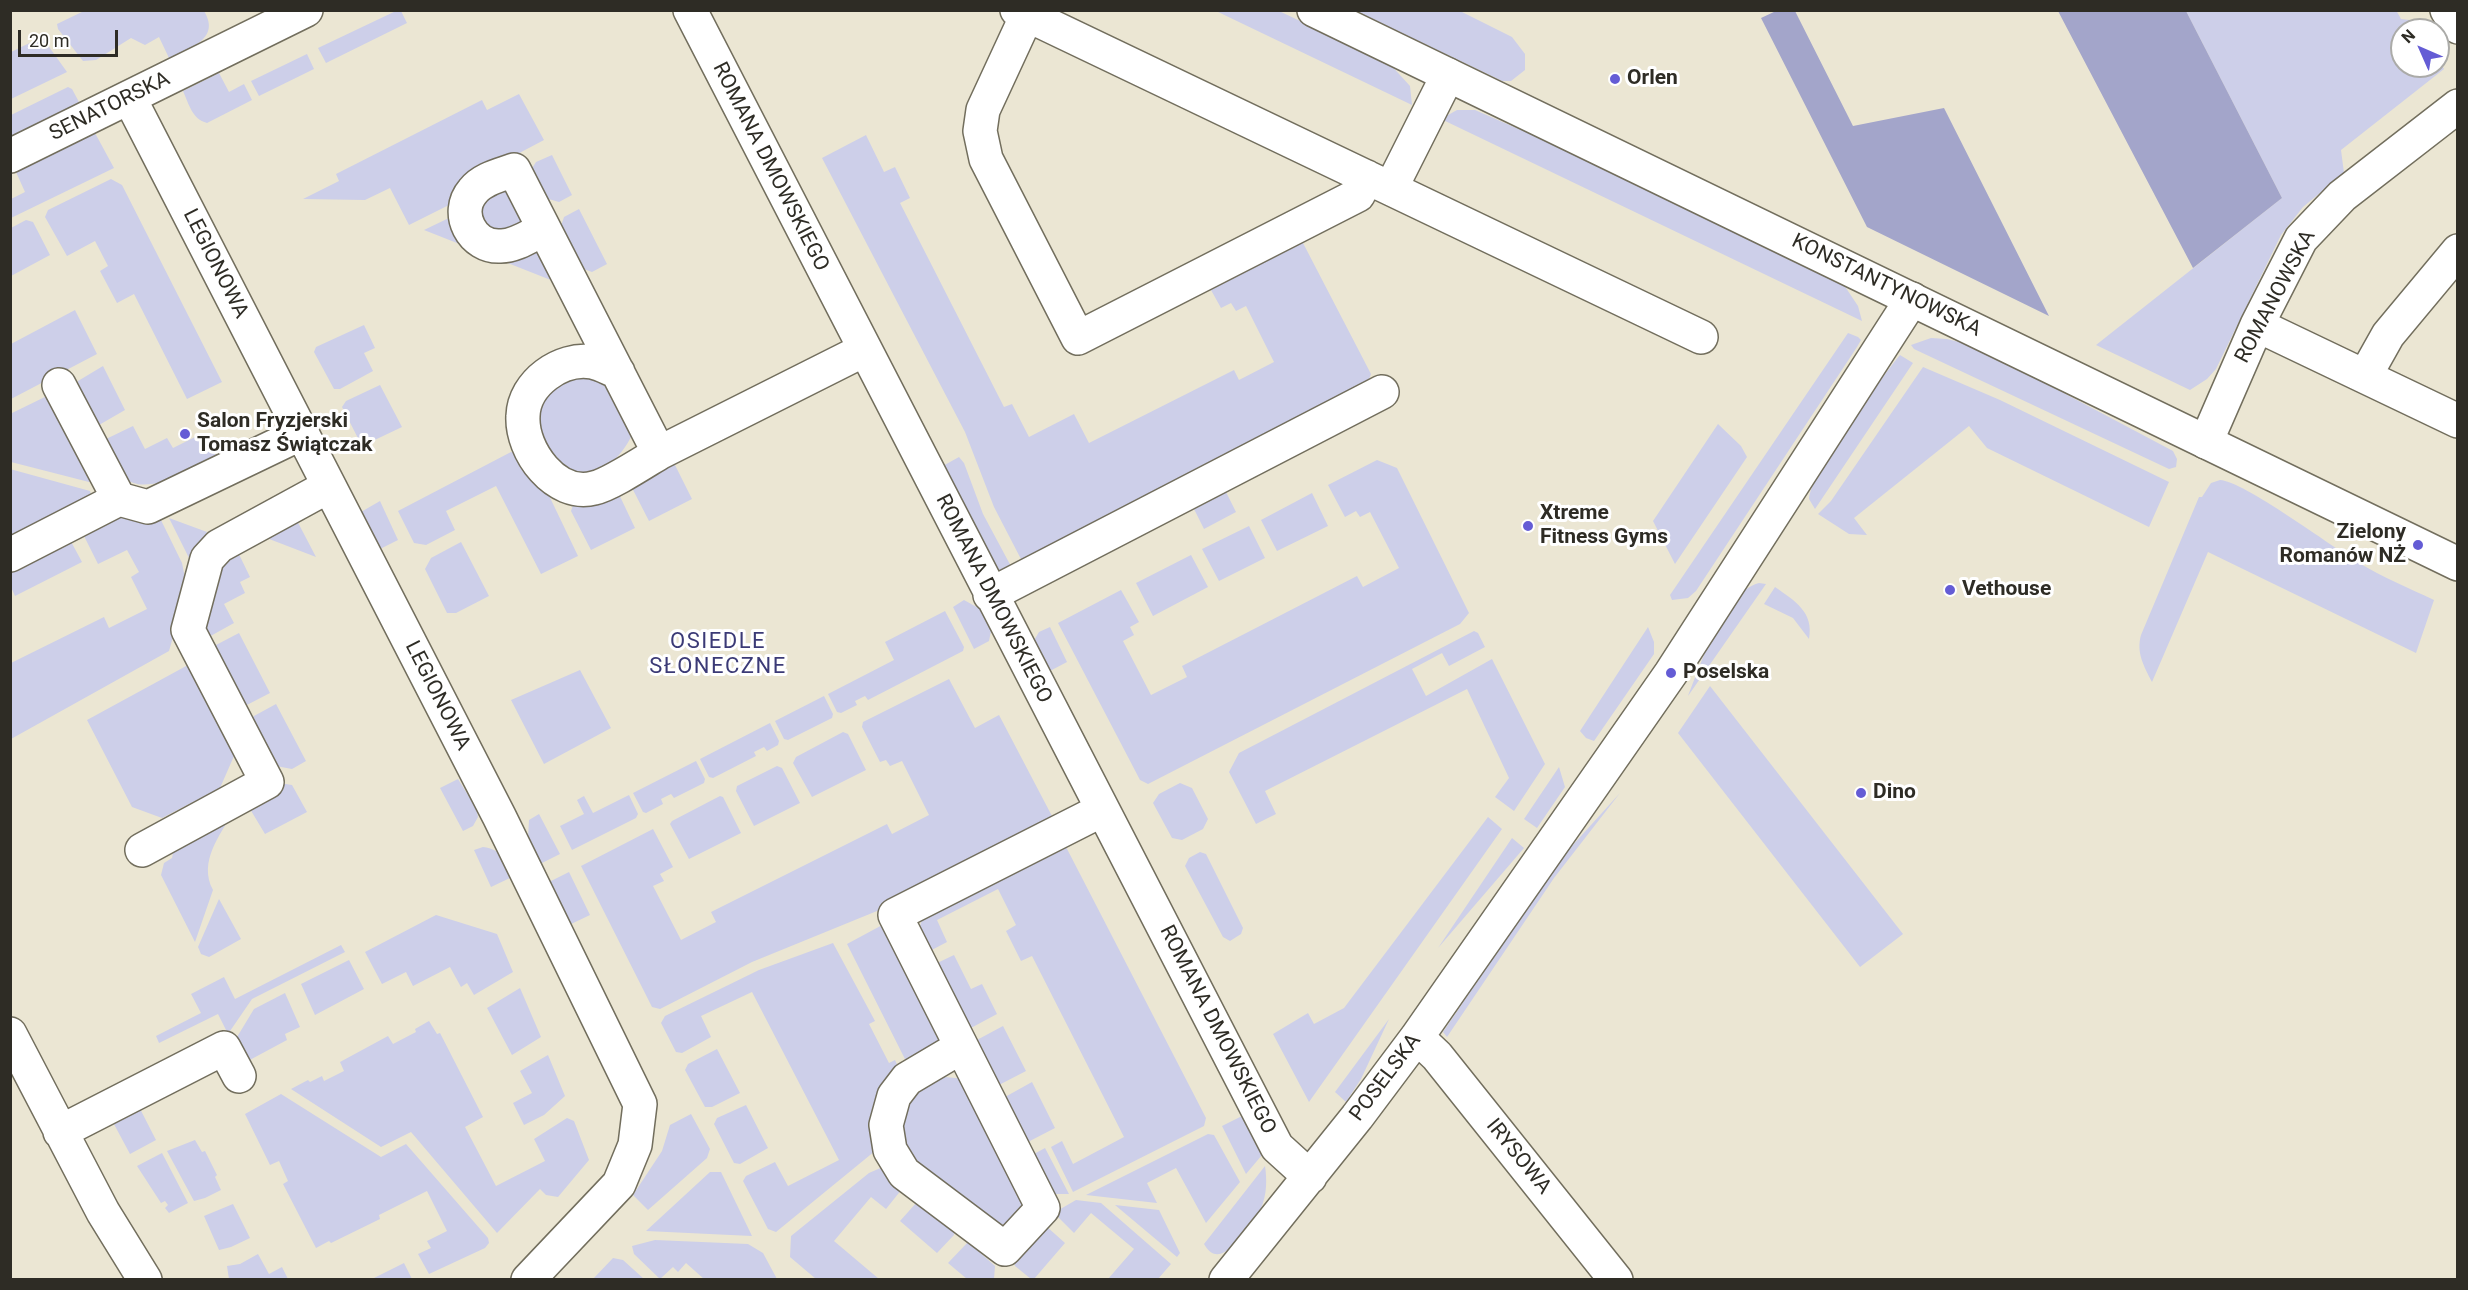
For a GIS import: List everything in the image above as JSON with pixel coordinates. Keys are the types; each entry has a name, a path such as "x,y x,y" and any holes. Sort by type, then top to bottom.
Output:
{"street":[{"name":"SENATORSKA","path":"10,156 130,99 306,10"},
{"name":"ROMANA DMOWSKIEGO","path":"690,10 1277,1147 1310,1177"},
{"name":"KONSTANTYNOWSKA","path":"1314,10 2457,564"},
{"path":"2447,10 2457,27"},
{"path":"1448,75 1379,182 1358,195 1078,338 986,159 980,131 983,110 1022,13 1379,182 1701,337"},
{"name":"LEGIONOWA","path":"130,99 499,816 640,1104 635,1144 619,1184 528,1280"},
{"name":"ROMANOWSKA","path":"2206,442 2257,325 2301,239 2342,196 2457,106"},
{"path":"544,229 659,453"},
{"path":"2365,376 2388,334 2457,251"},
{"name":"POSELSKA","path":"1226,1280 1310,1177 1416,1037 1671,673 1912,299"},
{"path":"2257,325 2457,421"},
{"path":"618,372 592,362 565,364 546,375 531,391 523,415 527,441 538,461 555,481 573,489 594,488 864,350"},
{"path":"59,385 119,499"},
{"path":"990,595 1382,392"},
{"path":"10,555 119,499 148,507 302,433"},
{"path":"142,850 267,782 188,630 207,560 219,546 329,486"},
{"path":"961,1047 907,1079 894,1096 886,1125 890,1150 904,1173 1005,1249 1043,1208 895,915 1102,810"},
{"path":"10,1034 60,1132 145,1280"},
{"name":"IRYSOWA","path":"1416,1037 1437,1056 1616,1280"},
{"path":"60,1132 224,1048 239,1076"}],"shaded area":[{"path":"398,10 401,11 407,23 326,63 318,48"},
{"path":"2396,10 2400,18 2390,18 2390,78 2433,78 2341,150 2344,173 2303,207 2281,235 2216,369 2207,379 2190,390 2096,345 2282,198 2186,11"},
{"path":"84,11 204,11 209,29 206,36 194,46 169,58 159,37 145,45 131,38 96,60 83,61 58,29 57,24"},
{"path":"1216,11 1279,11 1389,63 1410,86 1412,105"},
{"path":"1356,11 1460,11 1512,37 1525,54 1525,70 1511,81 1502,81"},
{"path":"1776,11 1795,11 1853,126 1944,108 2049,316 1867,227 1761,18"},
{"path":"2058,11 2186,11 2282,198 2193,268"},
{"path":"42,37 67,72 11,99 11,52"},
{"path":"307,54 314,69 259,96 251,81"},
{"path":"219,73 229,92 244,84 252,100 207,123 194,115 183,91"},
{"path":"68,87 72,89 79,102 11,138 11,115"},
{"path":"519,94 544,140 472,178 451,204 409,225 390,188 365,200 303,199 339,181 336,174 482,100 487,110"},
{"path":"1457,110 1475,110 1537,137 1844,285 1858,306 1862,321 1441,119"},
{"path":"95,133 114,168 11,218 11,199 25,192 16,172"},
{"path":"866,135 884,172 895,167 910,198 900,203 1004,407 1012,404 1029,437 1074,414 1089,443 1234,370 1239,380 1274,362 1246,306 1236,311 1231,303 1221,308 1206,281 1293,235 1303,243 1371,374 1366,387 1023,563 994,507 965,432 822,158"},
{"path":"552,155 572,195 559,202 542,197 531,170 536,162"},
{"path":"111,179 122,185 222,382 187,399 134,294 117,303 100,271 108,266 95,241 67,256 45,217 48,210"},
{"path":"503,185 524,215 520,222 507,232 485,228 477,200"},
{"path":"579,209 607,264 592,272 578,267 560,229 564,217"},
{"path":"451,217 531,241 566,286 424,230"},
{"path":"26,220 33,222 50,255 11,276 11,228"},
{"path":"75,310 97,354 11,399 11,344"},
{"path":"364,325 375,348 364,353 373,371 340,389 334,389 314,352 316,347"},
{"path":"1848,333 1861,340 1857,347 1696,591 1688,598 1672,600 1670,595"},
{"path":"1931,338 1947,339 1975,346 2173,451 2177,459 2176,467 2169,469 1914,349 1911,345"},
{"path":"1900,355 1913,363 1815,509 1809,499 1822,468 1848,426"},
{"path":"103,366 125,410 99,425 94,423 76,387 78,381"},
{"path":"1923,367 2000,400 2169,482 2149,527 1987,448 1969,426 1854,518 1867,535 1849,534 1818,514 1831,501"},
{"path":"602,372 635,428 619,455 602,468 582,472 571,470 544,453 534,406 552,379"},
{"path":"380,385 402,427 362,446 342,407 346,401"},
{"path":"51,394 94,479 89,482 11,462 10,414"},
{"path":"1718,424 1741,446 1747,457 1675,564 1653,521"},
{"path":"133,426 145,449 167,438 173,448 203,433 217,457 170,479 144,485 133,483 121,473 104,440"},
{"path":"511,452 531,458 578,556 541,574 496,486 446,511 455,530 426,545 414,543 398,511"},
{"path":"959,457 964,463 983,514 1013,570 1005,572 995,569 941,467"},
{"path":"672,459 692,499 649,521 629,482"},
{"path":"1377,460 1397,468 1469,613 1460,624 1148,784 1140,780 1058,623 1121,590 1139,622 1130,627 1134,635 1123,641 1151,695 1187,677 1182,666 1357,576 1363,587 1399,568 1370,512 1360,517 1356,511 1345,517 1328,485"},
{"path":"10,469 90,491 91,495 11,539"},
{"path":"2220,480 2232,483 2267,502 2368,568 2434,600 2416,653 2208,552 2152,682 2140,654 2141,635 2199,497 2202,497 2211,483"},
{"path":"612,486 616,488 635,528 591,550 571,511 573,505"},
{"path":"1225,490 1236,512 1204,529 1193,507"},
{"path":"1312,493 1328,526 1277,551 1261,520"},
{"path":"380,501 398,540 380,549 361,512"},
{"path":"131,507 159,516 182,563 187,588 169,651 11,739 11,663 104,617 109,628 147,609 131,577 139,572 127,550 98,564 81,530"},
{"path":"293,513 316,557 264,537"},
{"path":"169,518 207,532 196,560 189,558"},
{"path":"1249,526 1265,558 1219,581 1202,549"},
{"path":"68,536 82,562 15,596 11,587 11,564"},
{"path":"461,542 489,596 456,613 447,613 425,569 431,558"},
{"path":"234,544 250,577 240,582 245,593 224,604 234,623 207,638 198,622 214,563"},
{"path":"1191,555 1208,587 1153,616 1136,583"},
{"path":"1759,583 1766,584 1688,696 1724,615 1746,589"},
{"path":"1775,587 1796,602 1806,614 1809,621 1809,639 1793,618 1764,604"},
{"path":"964,600 980,609 991,631 989,641 974,649 953,607"},
{"path":"945,611 964,647 963,651 868,700 865,696 855,701 857,705 841,713 837,712 828,694 894,660 885,642"},
{"path":"1050,627 1067,662 1048,672 1033,642 1039,632"},
{"path":"1648,627 1654,642 1654,654 1594,741 1586,738 1580,731"},
{"path":"1474,631 1478,633 1485,647 1449,666 1442,653 1412,669 1426,696 1492,659 1545,764 1514,811 1495,797 1509,778 1467,689 1265,791 1276,814 1256,824 1229,772 1239,753"},
{"path":"239,633 270,693 243,707 214,651 216,645"},
{"path":"188,665 234,756 220,788 162,818 132,807 87,720"},
{"path":"580,670 611,728 544,764 511,700"},
{"path":"949,679 975,728 999,715 1053,818 1049,823 877,911 752,962 660,1009 652,1007 581,866 653,829 673,867 660,874 664,881 653,886 681,940 716,922 711,912 887,824 892,834 929,815 902,761 890,766 886,760 880,762 862,727 863,722"},
{"path":"1710,686 1903,934 1860,967 1678,733"},
{"path":"824,696 833,714 832,718 788,740 784,739 775,721"},
{"path":"276,704 306,761 292,769 271,765 249,722 254,716"},
{"path":"770,723 779,741 778,745 767,751 764,747 754,752 756,756 713,778 709,777 700,759"},
{"path":"843,732 848,734 866,770 812,797 793,763 796,757"},
{"path":"696,761 705,779 704,783 674,798 671,794 661,799 663,804 646,813 643,812 633,793"},
{"path":"777,766 782,768 800,803 754,826 736,791 737,786"},
{"path":"1559,767 1565,787 1537,828 1524,819"},
{"path":"458,779 476,808 478,817 473,826 463,831 440,788"},
{"path":"279,783 292,785 307,812 265,834 247,804"},
{"path":"1180,783 1192,788 1208,819 1203,829 1182,840 1172,838 1153,803 1159,794"},
{"path":"1620,793 1554,878 1447,1037 1443,1032 1562,857"},
{"path":"629,795 638,814 636,818 572,850 560,826 584,814 577,800 584,796 593,813"},
{"path":"720,796 723,797 741,833 689,859 670,824"},
{"path":"234,811 217,839 209,859 209,880 213,890 195,942 161,875 164,863 172,858 176,836"},
{"path":"539,814 560,854 540,864 528,838 529,820"},
{"path":"1488,817 1502,829 1309,1102 1273,1034 1308,1013 1314,1024 1344,1008"},
{"path":"1512,838 1524,848 1438,948"},
{"path":"1065,845 1206,1118 1204,1126 1073,1192 1051,1147 1062,1141 1073,1164 1124,1137 1032,956 1021,961 1006,931 1016,925 998,889 937,920 947,942 926,953 919,935 920,925 929,908"},
{"path":"483,847 499,853 512,877 491,887 474,850"},
{"path":"1200,852 1206,854 1243,928 1241,934 1230,941 1223,937 1185,866 1189,858"},
{"path":"569,872 590,915 569,925 549,882"},
{"path":"219,899 241,939 209,957 201,954 198,947"},
{"path":"436,915 497,934 513,972 474,995 467,983 461,987 450,967 413,986 406,972 382,984 365,952"},
{"path":"886,923 942,1031 932,1051 910,1069 847,944"},
{"path":"833,943 875,1021 869,1024 889,1063 895,1060 900,1071 875,1151 776,1232 768,1229 743,1181 746,1176 775,1162 788,1186 839,1160 752,992 701,1016 711,1037 682,1053 676,1052 661,1023 665,1016 759,970"},
{"path":"341,945 345,952 252,999 228,1034 218,1014 159,1043 156,1036 201,1013 191,994 224,977 235,999"},
{"path":"954,955 971,989 982,984 997,1014 969,1029 931,966"},
{"path":"349,960 364,989 315,1015 301,984"},
{"path":"520,988 541,1037 512,1055 487,1008"},
{"path":"285,993 300,1027 285,1034 287,1040 246,1062 234,1042 254,1009"},
{"path":"1389,1019 1361,1079 1346,1102 1335,1092"},
{"path":"429,1021 437,1034 440,1033 483,1117 465,1127 496,1186 545,1161 534,1139 567,1118 574,1121 589,1160 558,1197 546,1195 540,1189 497,1233 411,1132 381,1147 291,1089 322,1076 324,1081 344,1071 340,1062 388,1036 393,1044 416,1032 415,1029"},
{"path":"1003,1026 1026,1071 997,1086 975,1041"},
{"path":"717,1049 740,1093 712,1107 705,1107 685,1070 688,1064"},
{"path":"548,1055 565,1096 544,1115 524,1125 513,1103 532,1093 520,1071"},
{"path":"934,1076 966,1079 1024,1190 1022,1208 1008,1224 994,1225 908,1163 900,1108"},
{"path":"1032,1082 1055,1128 1026,1143 1005,1097"},
{"path":"281,1094 381,1157 406,1144 488,1238 489,1243 485,1248 429,1274 418,1254 431,1248 427,1241 447,1231 427,1191 379,1215 380,1219 316,1248 283,1184 288,1181 279,1161 270,1165 245,1114"},
{"path":"135,1099 156,1140 130,1154 108,1113"},
{"path":"746,1105 768,1148 740,1164 734,1163 714,1124 717,1118"},
{"path":"691,1114 710,1149 707,1158 648,1210 633,1195 662,1151 670,1125"},
{"path":"1242,1116 1262,1155 1246,1174 1222,1126"},
{"path":"1208,1134 1214,1135 1240,1182 1206,1223 1176,1168 1147,1183 1157,1203 1086,1195"},
{"path":"195,1140 202,1152 205,1151 217,1175 215,1177 221,1190 194,1201 167,1151"},
{"path":"1045,1148 1069,1194 1053,1194 1030,1163 1034,1154"},
{"path":"162,1153 188,1203 169,1213 165,1208 168,1205 165,1201 161,1203 137,1166"},
{"path":"885,1166 906,1184 886,1209 871,1197 834,1241 879,1279 816,1279 790,1257 791,1236 869,1173"},
{"path":"1265,1166 1265,1192 1258,1213 1228,1250 1216,1254 1210,1251 1204,1244"},
{"path":"710,1172 721,1172 752,1236 646,1231"},
{"path":"1076,1200 1101,1203 1171,1264 1158,1279 1108,1279 1134,1249 1091,1213 1074,1233 1056,1215 1057,1211"},
{"path":"917,1202 953,1225 954,1235 937,1253 900,1221"},
{"path":"233,1204 250,1238 219,1250 204,1216"},
{"path":"1115,1205 1159,1210 1180,1253 1177,1257"},
{"path":"1046,1226 1065,1243 1034,1279 1031,1279 1015,1266 1012,1255"},
{"path":"655,1240 748,1244 763,1253 777,1279 704,1279 686,1263 678,1272 673,1267 660,1279 634,1254 632,1246"},
{"path":"968,1242 995,1266 994,1279 967,1279 948,1263"},
{"path":"258,1254 269,1274 282,1267 288,1279 229,1279 227,1266 240,1264"},
{"path":"613,1258 623,1260 644,1279 593,1279"},
{"path":"404,1263 412,1279 372,1279"}],"place":[{"name":"Orlen","path":"1615,79"},
{"name":"Salon Fryzjerski Tomasz Świątczak","path":"185,434"},
{"name":"Xtreme Fitness Gyms","path":"1528,526"},
{"name":"Zielony Romanów NŻ","path":"2418,545"},
{"name":"Vethouse","path":"1950,590"},
{"name":"Poselska","path":"1671,673"},
{"name":"Dino","path":"1861,793"}],"district":[{"name":"OSIEDLE SŁONECZNE","path":"718,654"}]}
